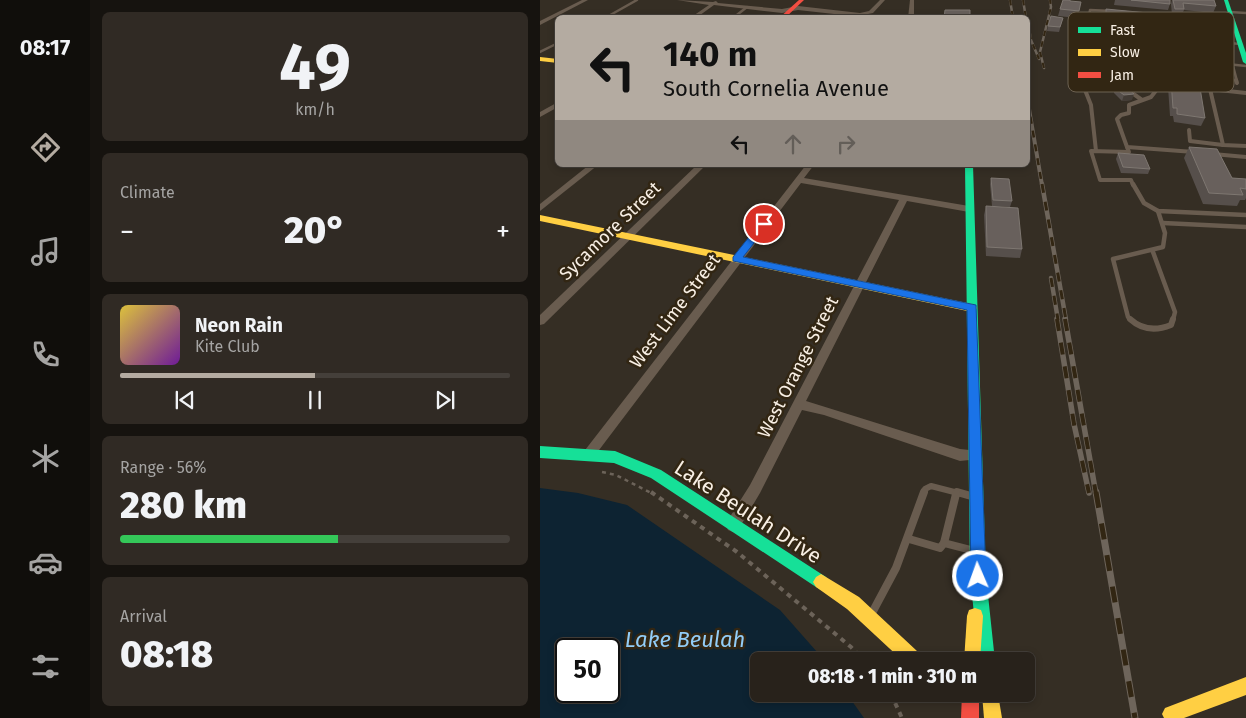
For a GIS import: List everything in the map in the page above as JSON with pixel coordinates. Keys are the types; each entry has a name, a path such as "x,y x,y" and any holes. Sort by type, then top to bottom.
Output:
{"main road":[{"path":"784,15 802,0"},
{"path":"1226,0 1230,12"},
{"path":"1234,24 1246,64"},
{"path":"540,59 555,61"},
{"path":"969,167 974,456 978,551 973,652"},
{"path":"540,218 972,308"},
{"name":"Lake Beulah Drive","path":"540,452 615,457 656,474 853,603 907,652"},
{"path":"978,576 986,652"},
{"path":"1171,714 1246,686"},
{"path":"970,718 971,702"},
{"path":"991,702 993,718"}],"street":[{"path":"555,15 586,0"},
{"path":"679,0 782,11 798,8 860,15 871,12 883,0"},
{"path":"696,15 719,0"},
{"path":"911,15 912,0"},
{"path":"540,23 555,15"},
{"path":"549,18 555,19"},
{"path":"540,115 555,106"},
{"path":"540,208 591,167"},
{"name":"Sycamore Street","path":"540,321 700,167"},
{"name":"West Lime Street","path":"588,454 809,167"},
{"path":"799,180 969,209"},
{"name":"West Orange Street","path":"733,525 755,489 904,198"},
{"path":"798,404 824,410 960,455 974,456"}],"lane":[{"path":"610,15 637,0"},
{"path":"737,15 747,7"},
{"path":"1090,12 1090,10 1113,12"},
{"path":"540,52 555,44"},
{"path":"1234,44 1240,44"},
{"path":"1234,69 1237,83"},
{"path":"1087,92 1092,105 1096,151"},
{"path":"1128,92 1142,100"},
{"path":"1155,92 1151,97 1129,105 1129,113 1121,115 1117,119 1129,152 1091,151 1100,180 1131,180 1141,201 1148,207 1158,211 1246,215"},
{"path":"1211,92 1222,145"},
{"path":"1189,130 1190,141 1246,146"},
{"path":"1127,147 1200,153"},
{"path":"1209,154 1246,157"},
{"path":"1153,252 1175,312 1171,325 1160,330 1146,329 1135,324 1128,317 1113,259 1122,255 1153,252 1164,247 1166,240 1163,223 1158,211"},
{"path":"1163,223 1246,227"},
{"path":"869,617 889,585 909,539 925,489 931,486 956,494 976,497"},
{"path":"909,539 940,548 944,543 956,494"},
{"path":"944,543 978,551"}],"path":[{"path":"599,472 616,475 652,493 737,552 856,652"},
{"path":"895,702 902,718"}],"water":[{"name":"Lake Beulah","path":"540,488 578,493 627,505 780,610 817,652 750,652 750,702 853,702 864,718 540,718"}],"building":[{"path":"1063,0 1081,2 1079,11 1060,9"},
{"path":"1131,0 1170,0 1170,4"},
{"path":"1173,0 1214,0 1216,6 1183,3 1184,9 1175,9"},
{"path":"1106,9 1138,12 1106,12"},
{"path":"945,10 970,10 970,15 944,15"},
{"path":"1051,16 1063,18 1060,27 1048,26"},
{"path":"1120,92 1132,92 1134,94 1124,95"},
{"path":"1172,92 1201,92 1205,118 1177,114 1177,108 1173,108"},
{"path":"1189,147 1217,149 1232,178 1246,179 1246,189 1240,188 1243,195 1209,193"},
{"path":"1118,153 1144,155 1150,169 1123,167"},
{"path":"991,178 1009,179 1012,201 993,200"},
{"path":"986,206 1018,208 1022,249 987,247"}],"railway":[{"path":"1010,0 1012,15"},
{"path":"1023,0 1026,15"},
{"path":"1044,68 1040,52 1051,7 1050,0"},
{"path":"1030,34 1039,59"},
{"path":"1030,115 1042,185"},
{"path":"1042,184 1066,320"},
{"path":"1051,278 1058,320"},
{"path":"1057,319 1074,424 1089,493"},
{"path":"1065,319 1096,494"},
{"path":"1096,492 1135,718"}],"traffic: fast":[{"path":"1226,0 1230,12"},
{"path":"1234,25 1246,62"},
{"path":"969,167 978,576 986,652"},
{"path":"540,452 615,457 656,474 821,582"}],"traffic: slow":[{"path":"540,59 555,61"},
{"path":"540,218 972,308"},
{"path":"821,582 853,603 906,652"},
{"path":"973,652 975,616"},
{"path":"1171,714 1246,686"},
{"path":"991,702 993,718"}],"traffic: jam":[{"path":"784,15 802,0"},
{"path":"970,718 971,702"}],"route":[{"path":"764,224 737,259 972,308 978,576"}]}
